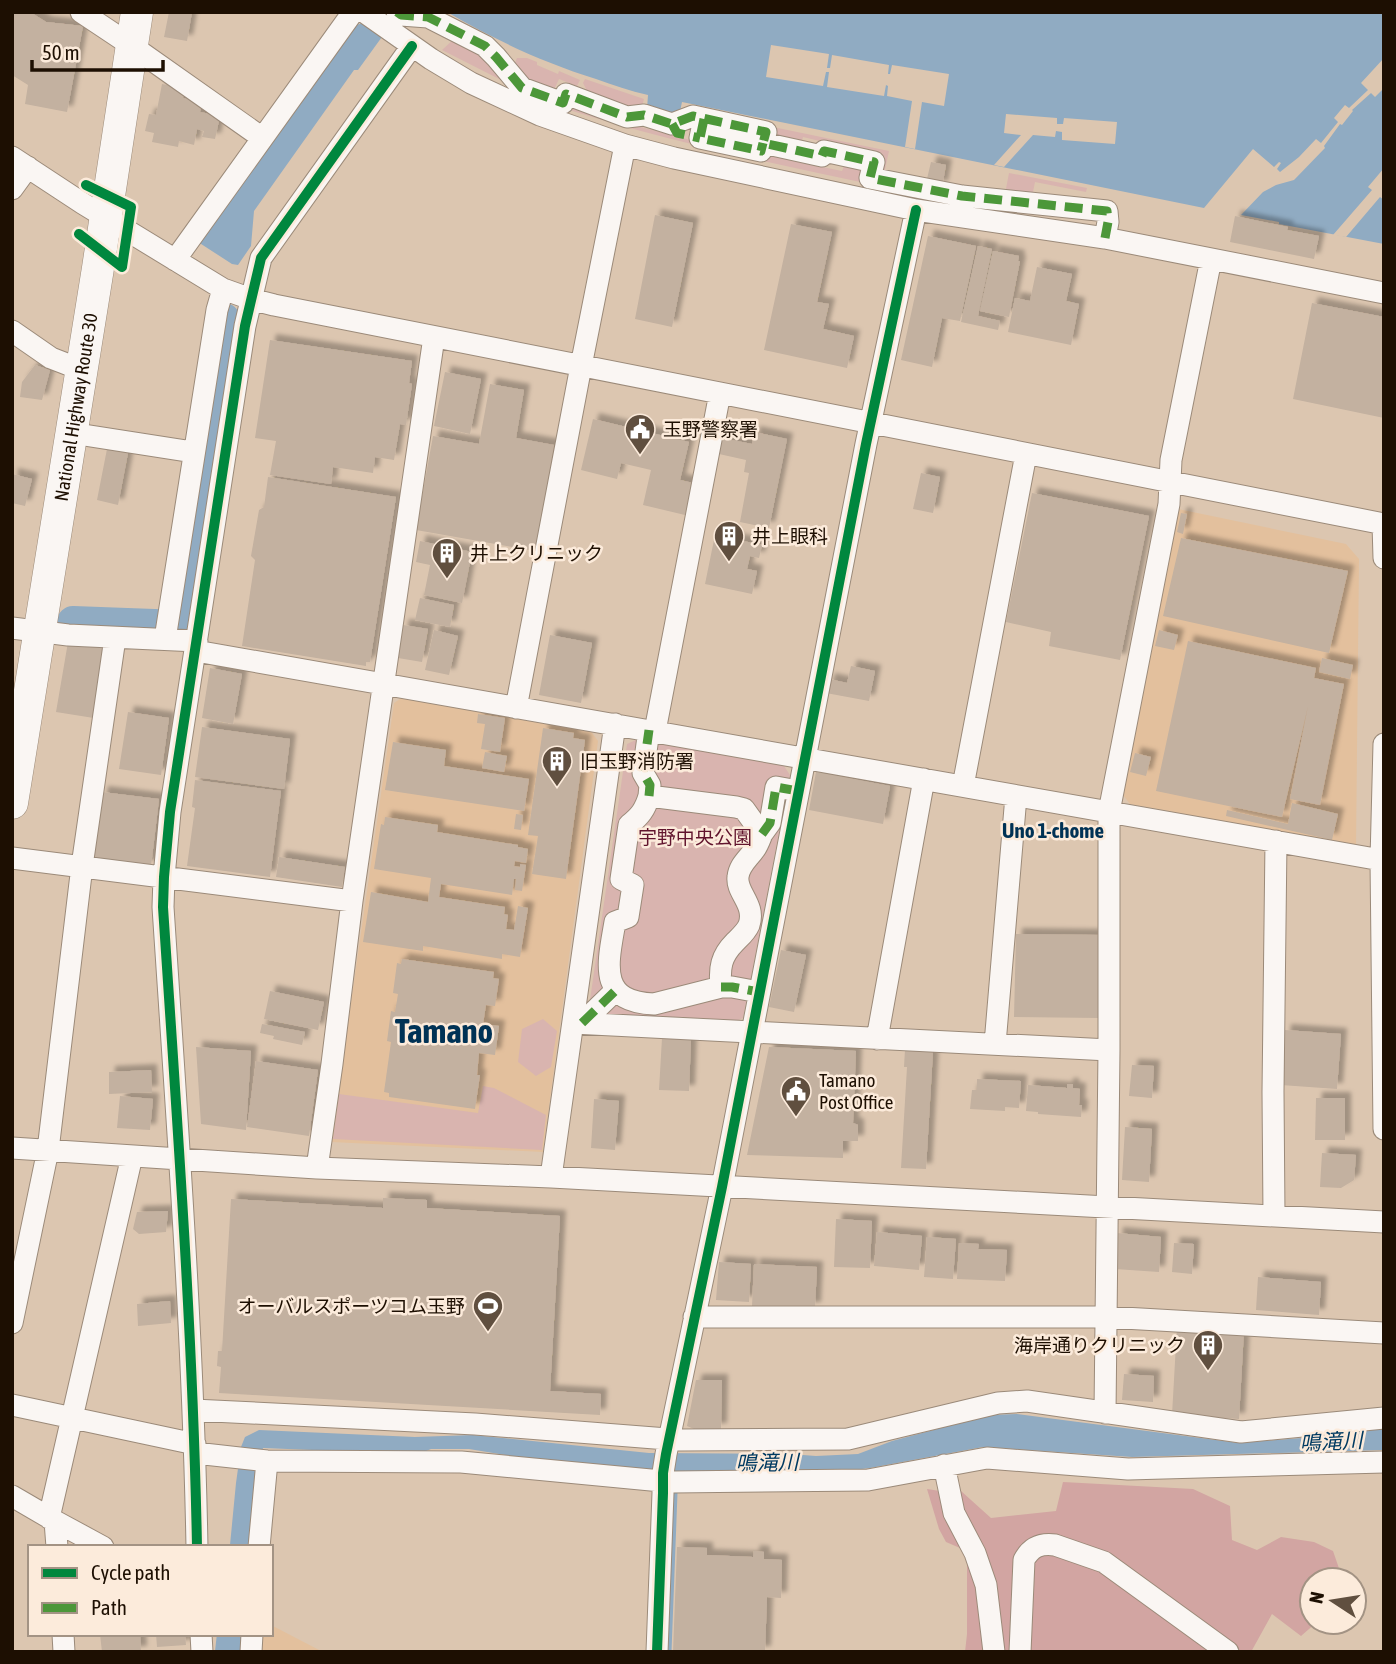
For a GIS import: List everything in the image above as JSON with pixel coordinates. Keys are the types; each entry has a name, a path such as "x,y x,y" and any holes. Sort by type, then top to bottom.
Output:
{"highway":[{"name":"National Highway Route 30","path":"12,803 26,630 71,433 137,12"}],"street":[{"path":"81,12 261,137"},
{"path":"175,260 353,12"},
{"path":"364,12 395,18 428,18 485,46 522,88 563,103 566,94 627,117 644,115 672,124 693,116 702,128 766,132 763,143 822,156 824,151 874,162 870,177 962,196 1107,211 1105,238"},
{"path":"395,18 412,46 447,70 508,101 625,145 916,210 1105,238 1384,293"},
{"path":"197,1545 195,1448 163,907 170,812 245,326 261,258 412,46"},
{"path":"516,708 625,145"},
{"path":"12,189 20,162 223,289 251,299 1384,524 1384,558"},
{"path":"657,1652 665,1462 722,1186 871,423 916,210"},
{"path":"1105,1413 1109,813 1169,504 1171,460 1211,259"},
{"path":"166,630 216,310 223,289"},
{"path":"12,331 51,358 82,370"},
{"path":"317,1168 352,901 434,337"},
{"path":"720,393 643,773 650,785 649,796 640,817 629,825 621,879 633,885 628,917 615,922 608,962 609,973 617,990 633,1002 654,1004 720,987 759,992"},
{"path":"71,433 193,453"},
{"path":"963,786 1026,454"},
{"path":"26,630 115,638 166,630 196,646 384,685 1381,860"},
{"path":"12,1323 48,1150 82,866 115,638"},
{"path":"551,1178 578,1023 615,724"},
{"path":"1384,744 1381,860 1384,1129"},
{"path":"877,1039 924,779"},
{"path":"720,987 721,961 749,925 747,901 738,883 739,870 770,823 776,787 798,791"},
{"path":"649,796 736,807 744,810 762,834"},
{"path":"995,1045 1016,796"},
{"path":"1274,1216 1276,841"},
{"path":"12,858 352,901"},
{"path":"578,1023 617,990"},
{"path":"578,1023 1109,1051"},
{"path":"12,1148 317,1168 722,1186 1384,1222"},
{"path":"57,1545 52,1520 72,1418 132,1156"},
{"path":"694,1317 1106,1317 1384,1333"},
{"path":"192,1410 475,1424 665,1462 848,1439 998,1403 1027,1402 1241,1432 1384,1418"},
{"path":"12,1405 195,1448 264,1460 665,1462 868,1480 986,1458 1128,1469 1384,1462"},
{"path":"259,1545 264,1460"},
{"path":"944,1465 954,1513 975,1553 986,1585 995,1652"},
{"path":"12,1496 99,1545"},
{"path":"1020,1652 1024,1560 1028,1552 1037,1545 1046,1544 1104,1562 1228,1652"}],"shaded area":[{"path":"1178,509 1346,544 1359,559 1356,846 1130,804 1123,795"},
{"path":"403,697 590,730 598,741 543,1152 331,1142 394,703"},
{"path":"1063,1482 1193,1489 1230,1506 1232,1540 1257,1550 1281,1537 1314,1542 1333,1551 1338,1566 1298,1566 1298,1634 1272,1614 1251,1652 965,1652 967,1551 946,1542 939,1529 927,1489 961,1491 991,1518 1056,1511"},
{"path":"273,1626 323,1652 259,1652 260,1636 273,1636"}],"green space":[{"path":"454,39 463,40 513,86 442,50"},
{"path":"517,58 527,58 558,74 559,71 580,80 577,86 559,79 552,94 522,82 513,67"},
{"path":"585,79 644,99 641,110 591,99 583,83"},
{"path":"568,103 694,141 789,153 788,160 842,171 844,166 868,171 865,183 752,159 566,109"},
{"path":"686,109 889,151 884,174 875,172 879,155 803,137 800,148"},
{"path":"1009,173 1087,188 1086,192 1035,182 1032,197 1005,194"},
{"name":"宇野中央公園","path":"638,739 782,763 790,775 743,1018 734,1022 606,1016 590,1000 627,744"},
{"path":"543,1019 557,1031 551,1067 536,1076 518,1062 522,1029"},
{"path":"483,1086 494,1088 546,1115 542,1150 333,1139 339,1094 478,1113"}],"water":[{"path":"400,12 358,70 354,70 254,211 251,246 238,265 232,264 198,242 353,26"},
{"path":"447,12 1384,12 1384,58 1361,83 1368,90 1349,108 1345,105 1334,118 1338,122 1321,143 1316,139 1280,172 1277,169 1281,163 1274,167 1253,149 1204,208 682,102 679,116 647,109 648,95 538,58"},
{"path":"1384,88 1384,244 1241,215 1263,192 1294,180 1325,148 1352,110 1371,93 1375,97"},
{"path":"1017,1414 1239,1443 1384,1429 1384,1450 1132,1457 983,1447 838,1472 682,1476 469,1449 337,1451 263,1448 250,1545 230,1545 241,1447 245,1437 259,1430 415,1437 473,1435 649,1453 816,1456 858,1454 892,1441 990,1415"}],"pier":[{"path":"771,45 829,54 827,68 830,68 832,55 889,65 888,74 892,65 949,74 944,106 922,102 915,149 905,147 912,101 887,96 886,85 884,96 827,87 829,72 826,72 823,86 766,77"},
{"path":"1006,114 1057,118 1057,124 1063,124 1064,118 1117,122 1115,144 1062,140 1062,132 1056,131 1055,137 1033,135 1004,167 994,165 1021,135 1004,133"},
{"path":"1384,168 1384,200 1380,197 1346,237 1333,235 1372,190 1368,187"}],"building":[{"path":"12,12 30,12 46,22 83,26 67,112 25,104 28,85 12,75"},
{"path":"169,12 192,12 187,41 164,37"},
{"path":"162,84 185,89 183,98 202,102 200,112 220,116 215,139 202,137 204,131 197,129 194,145 179,141 178,147 152,142 154,133 145,131 149,114 156,115"},
{"path":"931,162 946,165 942,187 926,183"},
{"path":"655,215 693,223 672,327 635,319"},
{"path":"1235,216 1319,236 1314,259 1230,242"},
{"path":"791,224 832,232 817,302 829,304 823,329 854,336 847,368 764,350"},
{"path":"928,236 976,246 960,321 942,318 932,367 901,360"},
{"path":"978,246 992,249 978,316 1000,321 998,330 961,322"},
{"path":"993,251 1019,256 1009,317 980,311"},
{"path":"1037,267 1072,274 1066,301 1079,304 1071,345 1008,332 1015,298 1030,301"},
{"path":"1312,303 1384,317 1384,418 1293,399"},
{"path":"270,340 412,361 409,383 412,384 406,425 400,424 394,460 375,457 373,473 333,467 331,484 270,475 276,441 255,438"},
{"path":"35,365 50,370 42,400 20,397 22,382"},
{"path":"445,372 481,379 470,434 434,426"},
{"path":"490,384 524,390 516,438 554,445 535,551 416,530 433,436 479,444"},
{"path":"593,419 689,442 680,480 693,483 685,515 643,505 651,470 621,463 617,479 581,470"},
{"path":"754,432 787,439 769,528 740,522 749,473 744,472 746,460 719,454 722,438 752,444"},
{"path":"107,449 128,453 118,505 97,500"},
{"path":"921,473 940,477 933,513 913,509"},
{"path":"12,474 32,479 25,506 12,503"},
{"path":"268,477 396,497 370,662 366,662 366,666 242,646 255,560 251,556 259,510 264,507"},
{"path":"1032,493 1149,516 1120,660 1049,646 1051,632 1006,622"},
{"path":"1181,513 1187,514 1183,534 1177,532"},
{"name":"井上眼科","path":"715,535 762,545 759,558 750,556 747,569 757,571 752,594 705,584"},
{"path":"1181,538 1348,571 1329,653 1163,616"},
{"name":"井上クリニック","path":"420,541 472,552 462,603 424,595 430,565 416,562"},
{"path":"420,598 454,605 450,627 415,620"},
{"path":"403,625 428,629 422,662 398,658"},
{"path":"434,630 458,636 449,675 425,670"},
{"path":"1159,630 1178,635 1174,650 1155,646"},
{"path":"550,635 592,643 581,703 539,695"},
{"path":"1188,641 1316,668 1314,678 1344,684 1320,805 1290,799 1308,706 1282,817 1156,791"},
{"path":"68,642 111,649 100,719 56,712"},
{"path":"1322,658 1353,665 1350,679 1319,672"},
{"path":"851,666 875,671 869,701 826,693 829,679 847,683"},
{"path":"210,668 242,674 233,724 202,718"},
{"path":"128,712 169,718 161,775 119,769"},
{"path":"478,714 505,718 500,752 481,749 485,724 477,723"},
{"path":"202,727 290,739 284,789 195,777"},
{"name":"旧玉野消防署","path":"543,728 574,733 573,738 585,740 566,879 532,874 538,836 528,835"},
{"path":"393,742 446,750 444,766 529,779 524,811 385,790"},
{"path":"485,752 507,756 504,772 482,768"},
{"path":"1135,753 1151,757 1146,776 1130,772"},
{"path":"816,772 890,786 883,824 809,810"},
{"path":"195,780 281,791 270,877 187,866 195,808 192,807"},
{"path":"102,792 159,799 151,866 93,859"},
{"path":"1292,803 1338,814 1332,840 1226,816 1227,810 1288,824"},
{"path":"516,814 523,815 521,830 514,829"},
{"path":"385,817 438,825 437,832 528,849 526,863 515,861 514,866 526,865 522,891 515,890 516,879 512,895 441,884 439,897 505,907 504,914 508,915 506,929 514,930 518,906 528,908 520,957 502,954 502,959 423,946 423,951 363,942 371,892 428,902 431,878 374,869 381,824 384,825"},
{"path":"279,857 345,867 342,887 276,877"},
{"path":"1016,934 1100,935 1099,1018 1014,1017"},
{"path":"781,950 806,955 794,1012 769,1007"},
{"path":"402,959 494,972 493,978 499,979 495,1006 486,1005 483,1024 499,1026 495,1055 479,1053 477,1075 480,1075 475,1109 389,1097 389,1093 384,1092 391,1042 387,1041 391,1011 395,1012 398,994 393,993 397,963 401,964"},
{"path":"270,991 324,1002 318,1030 264,1019"},
{"path":"262,1024 305,1032 302,1045 273,1039 274,1036 260,1033"},
{"path":"1285,1030 1341,1034 1337,1089 1281,1085"},
{"path":"662,1038 691,1039 689,1091 659,1090"},
{"path":"196,1047 251,1051 246,1130 201,1124"},
{"path":"769,1047 856,1051 853,1123 858,1125 858,1141 843,1141 843,1158 747,1155"},
{"path":"905,1049 933,1051 926,1169 901,1168 907,1067 904,1067"},
{"path":"256,1061 318,1070 309,1136 247,1127"},
{"path":"1132,1065 1154,1066 1152,1098 1129,1096"},
{"path":"151,1070 152,1092 109,1094 109,1072"},
{"path":"977,1079 1021,1081 1019,1108 1005,1107 1005,1111 970,1109 972,1090 977,1090"},
{"path":"1067,1084 1073,1084 1073,1088 1080,1089 1081,1117 1026,1111 1028,1085 1067,1088"},
{"path":"120,1096 153,1099 150,1130 117,1128"},
{"path":"1316,1098 1345,1098 1345,1140 1315,1140"},
{"path":"594,1099 619,1101 615,1150 591,1148"},
{"path":"1125,1127 1152,1129 1149,1182 1122,1180"},
{"path":"1322,1153 1356,1155 1354,1180 1341,1188 1320,1187"},
{"path":"383,1198 427,1200 427,1208 560,1216 550,1391 601,1394 600,1415 219,1393 221,1367 217,1366 218,1351 222,1351 231,1199 383,1208"},
{"path":"168,1211 166,1232 139,1234 133,1229 137,1212"},
{"path":"836,1219 872,1221 870,1268 834,1267"},
{"path":"877,1232 922,1236 919,1270 874,1266"},
{"path":"1117,1233 1161,1237 1159,1272 1115,1269"},
{"path":"927,1237 956,1239 953,1279 924,1277"},
{"path":"959,1243 979,1244 978,1249 1007,1250 1005,1281 957,1279"},
{"path":"1174,1243 1194,1244 1192,1274 1172,1272"},
{"path":"719,1262 751,1264 749,1302 716,1300"},
{"path":"754,1264 817,1267 815,1308 752,1306"},
{"path":"1258,1277 1321,1282 1319,1315 1256,1310"},
{"path":"170,1301 171,1323 138,1326 137,1304"},
{"name":"海岸通りクリニック","path":"1177,1326 1244,1330 1239,1419 1172,1415"},
{"path":"1124,1374 1154,1376 1153,1402 1122,1400"},
{"path":"696,1380 722,1380 721,1429 694,1429 687,1426"},
{"path":"677,1547 707,1548 707,1555 753,1557 754,1551 764,1552 764,1559 782,1560 781,1598 767,1597 765,1652 673,1652"},
{"path":"100,1636 140,1636 141,1652 102,1652"},
{"path":"156,1636 185,1636 186,1645 157,1647"}],"waterway":[{"path":"73,622 181,626 224,319"},
{"path":"669,1652 675,1493"},
{"name":"鳴滝川","path":"231,1652 233,1636"}],"marked path":[{"path":"397,12 401,15 428,17 485,46 522,88 563,103 566,94 627,117 644,115 672,124 693,116 766,132 763,143 822,156 824,151 874,162 870,178 962,196 1107,211 1105,238"},
{"path":"704,119 700,138 761,151 763,143"},
{"path":"672,124 677,133 700,138"},
{"path":"649,730 643,773 650,785 649,796"},
{"path":"762,834 770,823 776,787 798,791"},
{"path":"721,987 759,992"},
{"path":"582,1023 616,990"}],"cycle path":[{"path":"197,1545 188,1307 163,907 170,812 245,326 261,258 412,46"},
{"path":"79,234 122,267 131,207 86,185"},
{"path":"657,1652 663,1473 666,1454 722,1187 866,444 916,210"}],"place":[{"name":"玉野警察署","path":"640,456"},
{"name":"井上眼科","path":"729,563"},
{"name":"井上クリニック","path":"447,580"},
{"name":"旧玉野消防署","path":"557,788"},
{"name":"Tamano Post Office","path":"796,1118"},
{"name":"オーバルスポーツコム玉野","path":"488,1333"},
{"name":"海岸通りクリニック","path":"1208,1372"}],"district":[{"name":"Uno 1-chome","path":"1053,830"},
{"name":"Tamano","path":"444,1031"}]}
